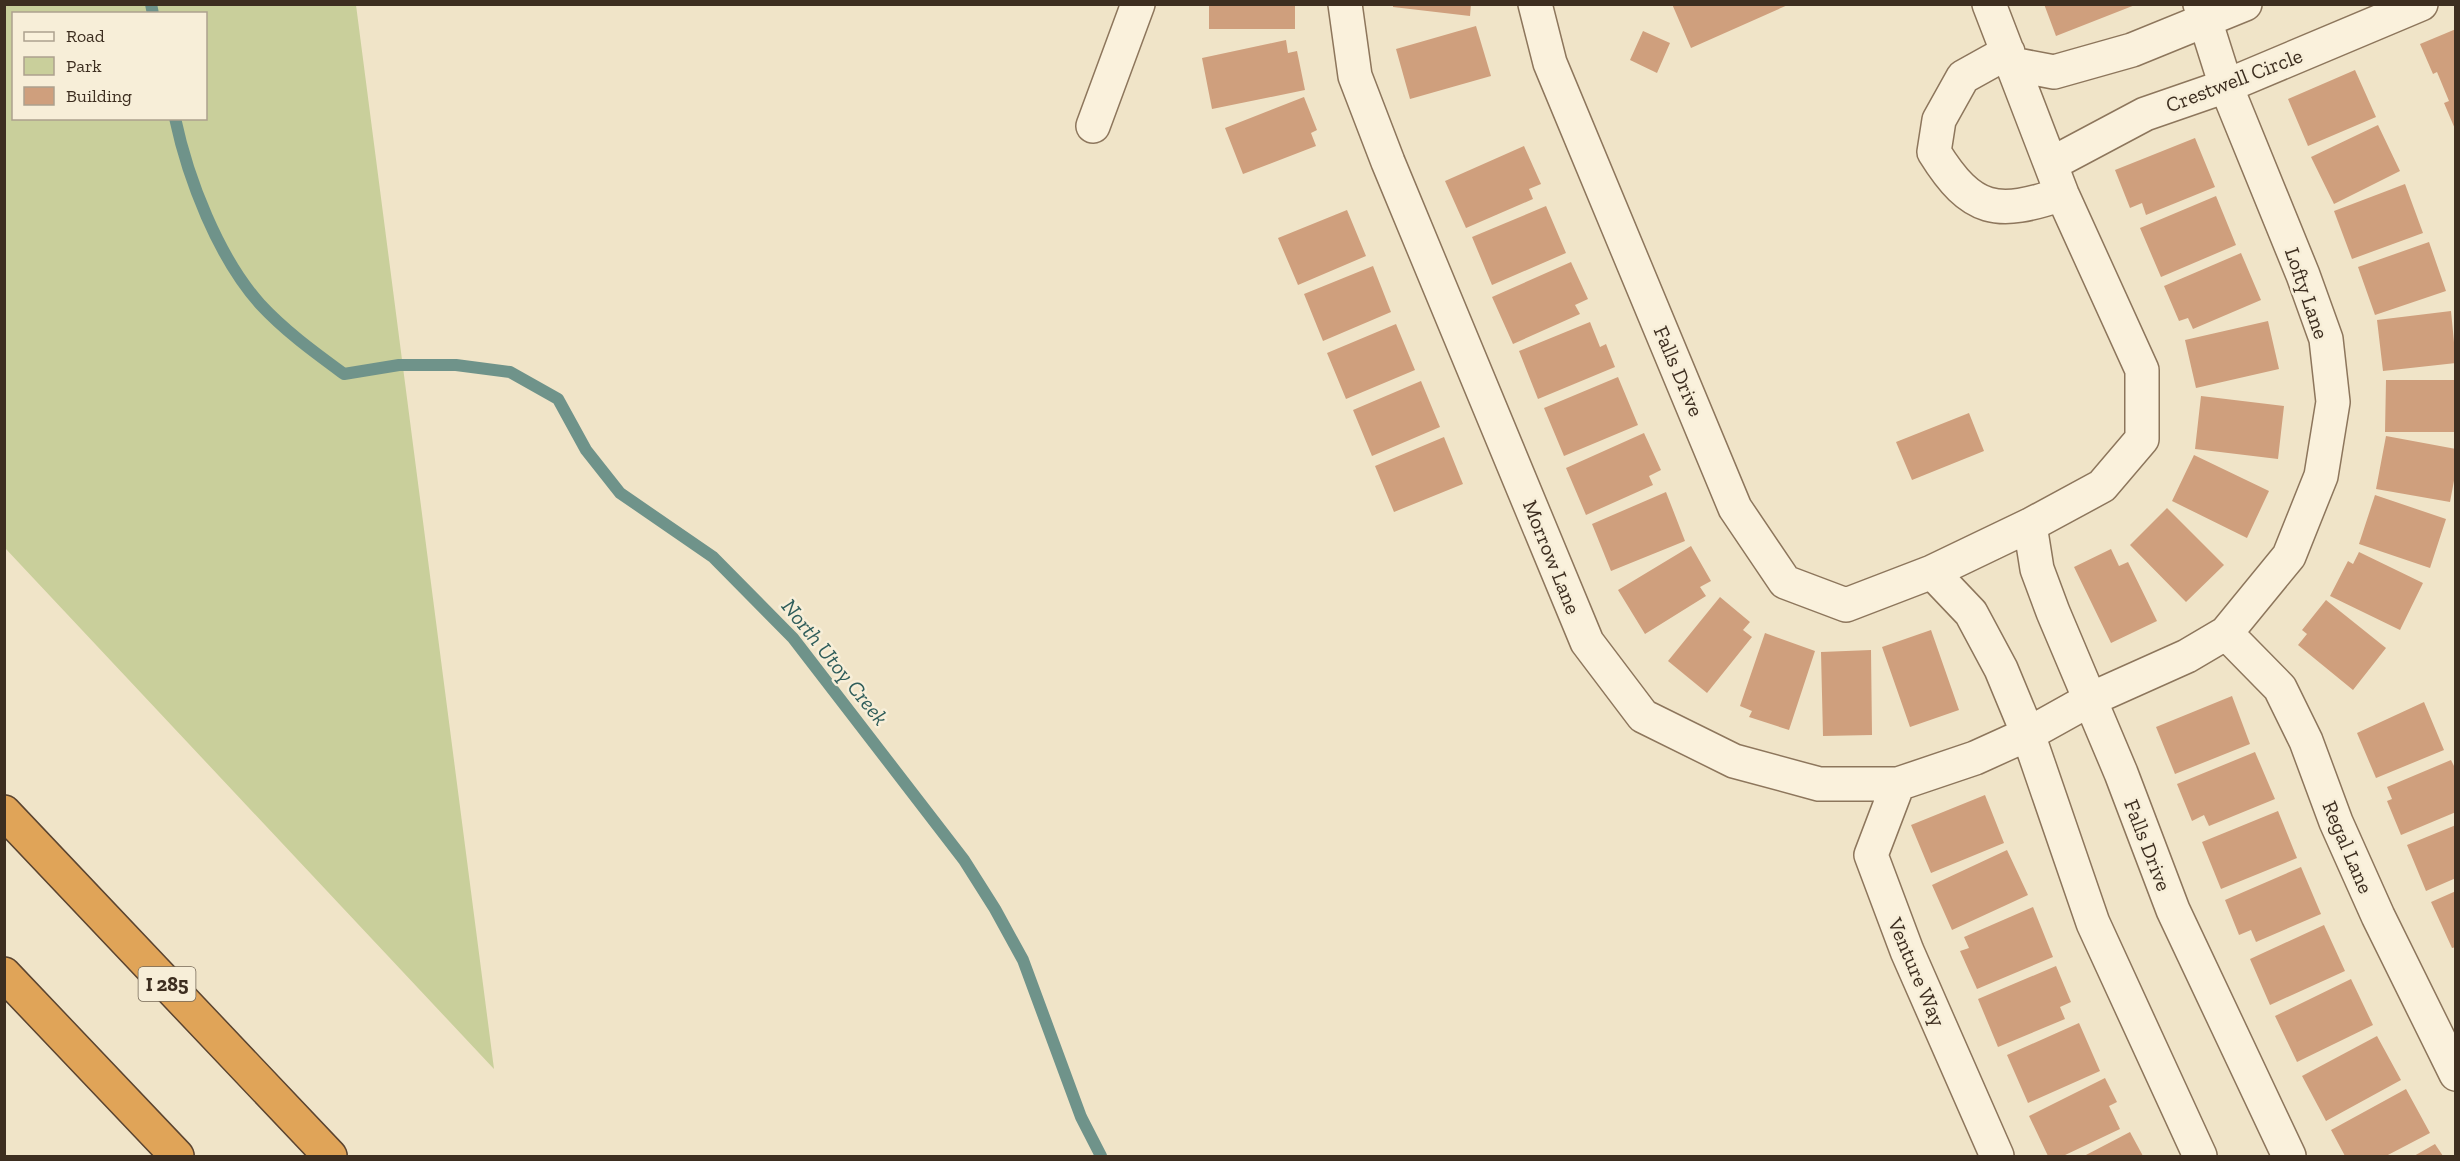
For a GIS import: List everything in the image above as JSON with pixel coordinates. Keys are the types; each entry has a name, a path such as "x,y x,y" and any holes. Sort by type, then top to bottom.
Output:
{"highway":[{"name":"I 285","path":"4,812 330,1156"},
{"path":"4,974 177,1156"}],"street":[{"path":"1093,126 1138,4"},
{"name":"Morrow Lane","path":"1345,4 1355,76 1388,162 1587,642 1643,716 1734,760 1818,784 1898,784 1975,758 2028,734"},
{"name":"Falls Drive","path":"1535,4 1550,63 1735,508 1785,582 1846,604 1932,572 2030,525 2102,486 2142,439 2142,370 2062,194 1989,4"},
{"path":"2062,194 2031,205 2005,208 1974,199 1950,177 1934,152 1939,120 1963,77 2010,58 2054,72 2132,50 2203,13 2245,4"},
{"name":"Crestwell Circle","path":"2050,164 2145,114 2226,86 2421,4"},
{"name":"Lofty Lane","path":"2028,734 2091,699 2187,656 2226,633 2289,556 2321,476 2333,402 2325,339 2303,275 2226,86 2203,13"},
{"name":"Falls Drive","path":"2030,525 2037,569 2091,699 2173,910 2289,1156"},
{"path":"1932,572 1971,613 2001,669 2028,734 2093,923 2200,1156"},
{"name":"Regal Lane","path":"2226,633 2280,688 2306,741 2336,822 2378,916 2456,1074"},
{"name":"Venture Way","path":"1898,784 1870,855 1907,951 1997,1156"}],"green space":[{"path":"5,4 356,5 494,1069 5,548"}],"building":[{"path":"1393,4 1471,4 1470,16 1393,7"},
{"path":"1672,4 1790,4 1691,48"},
{"path":"2044,4 2135,4 2135,5 2056,36"},
{"path":"1209,5 1295,5 1295,29 1209,29"},
{"path":"1476,26 1491,76 1410,99 1396,49"},
{"path":"2456,29 2455,129 2444,103 2449,101 2437,72 2433,74 2420,44"},
{"path":"1643,31 1670,43 1657,73 1630,60"},
{"path":"1286,40 1288,53 1297,51 1305,90 1212,109 1202,58"},
{"path":"2355,70 2376,117 2308,146 2288,99"},
{"path":"1304,97 1317,130 1311,133 1316,146 1243,174 1225,128"},
{"path":"2378,125 2400,171 2334,204 2311,157"},
{"path":"2195,138 2215,187 2146,215 2142,203 2130,208 2115,170"},
{"path":"1524,146 1541,184 1529,189 1533,199 1466,228 1445,181"},
{"path":"2405,184 2423,233 2352,259 2334,211"},
{"path":"2216,196 2236,245 2161,277 2140,228"},
{"path":"1546,206 1566,253 1492,285 1472,237"},
{"path":"1347,210 1366,256 1298,285 1278,238"},
{"path":"2429,242 2446,291 2375,315 2358,267"},
{"path":"2241,253 2261,300 2193,329 2188,318 2179,321 2164,286"},
{"path":"1571,262 1588,299 1575,305 1580,314 1513,344 1492,297"},
{"path":"1373,266 1391,312 1323,341 1304,294"},
{"path":"2451,311 2456,363 2383,371 2377,320"},
{"path":"2268,321 2279,369 2196,388 2185,340"},
{"path":"1590,322 1600,347 1606,344 1615,367 1538,399 1519,351"},
{"path":"1396,324 1415,370 1346,399 1327,353"},
{"path":"1618,377 1638,425 1564,456 1544,408"},
{"path":"2386,380 2456,380 2456,432 2385,432"},
{"path":"1421,381 1440,427 1372,456 1353,410"},
{"path":"2201,396 2284,406 2278,459 2195,449"},
{"path":"1969,413 1984,451 1912,480 1896,442"},
{"path":"1644,433 1661,470 1649,476 1653,485 1586,515 1566,468"},
{"path":"2386,436 2456,449 2456,470 2450,502 2376,489"},
{"path":"1444,437 1463,484 1394,512 1375,466"},
{"path":"2194,455 2269,491 2247,538 2172,501"},
{"path":"1666,492 1685,541 1611,571 1592,524"},
{"path":"2375,495 2446,519 2430,568 2359,544"},
{"path":"2167,508 2224,565 2186,602 2130,545"},
{"path":"1691,546 1711,581 1700,587 1706,596 1645,634 1618,590"},
{"path":"2111,549 2119,566 2128,562 2157,621 2111,643 2074,567"},
{"path":"2359,552 2423,583 2400,630 2330,596 2348,561 2353,564"},
{"path":"1720,597 1750,622 1743,630 1752,637 1707,693 1668,661"},
{"path":"2326,600 2386,648 2353,690 2298,645 2307,634 2302,630"},
{"path":"1931,630 1959,710 1910,727 1882,647"},
{"path":"1765,633 1815,651 1789,730 1749,717 1752,711 1740,706"},
{"path":"1871,650 1872,735 1823,736 1821,652"},
{"path":"2232,696 2250,744 2175,774 2156,727"},
{"path":"2424,702 2444,750 2376,778 2357,733"},
{"path":"2255,752 2275,799 2209,826 2204,815 2192,821 2177,784"},
{"path":"2451,760 2456,770 2456,812 2401,835 2387,801 2392,799 2387,787"},
{"path":"1985,795 2004,843 1931,873 1911,825"},
{"path":"2278,811 2297,858 2221,889 2202,842"},
{"path":"2456,825 2456,878 2426,891 2407,845"},
{"path":"2007,850 2028,895 1952,930 1932,885"},
{"path":"2301,867 2321,914 2256,942 2251,930 2239,935 2225,900"},
{"path":"2456,891 2456,947 2452,948 2431,902"},
{"path":"2033,907 2053,957 1977,989 1960,951 1969,948 1964,937"},
{"path":"2324,925 2345,971 2270,1005 2250,959"},
{"path":"2056,966 2071,1002 2060,1007 2065,1019 1998,1047 1978,999"},
{"path":"2351,979 2373,1025 2297,1062 2275,1016"},
{"path":"2079,1023 2100,1071 2028,1103 2007,1055"},
{"path":"2377,1036 2401,1080 2326,1121 2302,1076"},
{"path":"2105,1078 2117,1102 2109,1106 2120,1129 2063,1156 2048,1156 2029,1116"},
{"path":"2406,1089 2430,1133 2386,1156 2345,1156 2331,1130"},
{"path":"2130,1132 2143,1156 2084,1156"},
{"path":"2435,1144 2443,1156 2414,1156"}],"waterway":[{"name":"North Utoy Creek","path":"151,4 153,12"},
{"name":"North Utoy Creek","path":"176,120 188,166 218,241 231,264 260,304 290,332 344,374 399,365 456,365 510,372 558,399 586,450 620,493 713,557 793,638 964,860 995,909 1023,960 1081,1117 1101,1156"}]}
